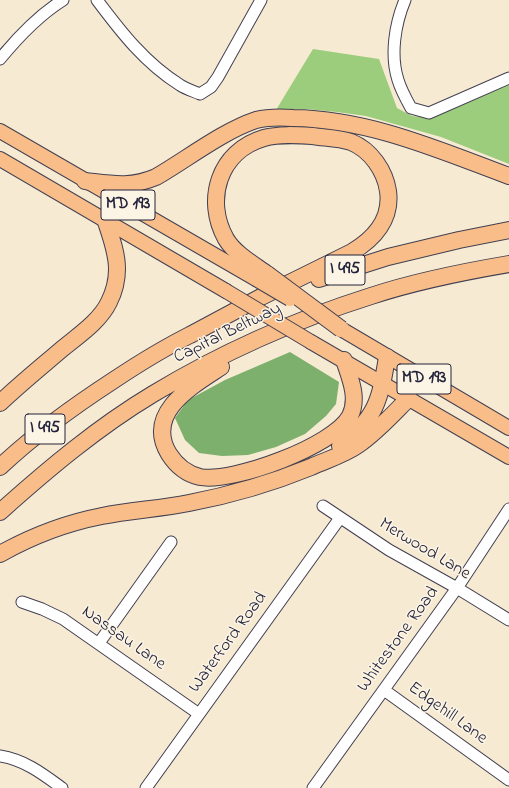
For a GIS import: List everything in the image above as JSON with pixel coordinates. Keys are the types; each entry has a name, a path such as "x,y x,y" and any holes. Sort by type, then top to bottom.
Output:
{"highway":[{"path":"85,181 124,185 144,183 156,178 242,126 259,120 279,117 329,120 366,126 509,176"},
{"path":"190,335 261,297 352,252 365,244 382,224 387,210 387,181 381,169 362,149 352,143 337,139 301,135 279,135 263,138 249,144 235,155 224,169 217,184 215,199 219,225 226,240 261,277 340,329"},
{"path":"0,403 84,331 99,317 109,302 115,287 117,269 115,252 106,222"},
{"name":"Capital Beltway","path":"0,467 48,427 92,394 133,367 190,335 258,303 326,276 388,257 509,230"},
{"name":"Capital Beltway","path":"0,512 28,486 73,450 153,394 208,363 308,318 372,296 436,278 509,264"},
{"path":"280,330 209,374 173,402 164,417 162,433 166,449 174,461 186,471 200,477 220,476 263,467 317,444 332,434 342,426 350,416 354,404 353,388 344,360"},
{"path":"300,472 334,451 351,438 365,424 373,412 383,382 387,357"},
{"path":"0,554 34,537 68,524 102,516 188,504 229,495 300,472 357,446 374,433 409,398"}],"main road":[{"name":"MD 193","path":"0,131 85,181 261,277"},
{"name":"MD 193","path":"0,159 509,457"},
{"name":"MD 193","path":"340,329 509,428"}],"street":[{"path":"0,59 14,41 52,6 63,0"},
{"path":"97,0 125,36 146,59 180,86 200,94 211,87 218,77 261,0"},
{"path":"405,0 399,13 396,28 394,58 398,79 405,98 411,108 429,113 509,78"},
{"name":"Merwood Lane","path":"323,506 389,550 509,620"},
{"name":"Whitestone Road","path":"313,788 456,588 509,510"},
{"name":"Waterford Road","path":"146,788 340,518"},
{"path":"99,643 171,542"},
{"name":"Nassau Lane","path":"22,602 64,619 199,714"},
{"name":"Edgehill Lane","path":"384,690 509,780"},
{"path":"0,756 17,760 32,767 62,788"}],"green space":[{"path":"313,49 379,59 397,108 412,116 429,118 509,85 509,164 441,137 366,116 306,109 276,110"},
{"path":"290,352 339,382 336,404 326,416 305,434 276,447 248,455 222,456 199,453 185,440 175,418 188,400 225,380"}]}
